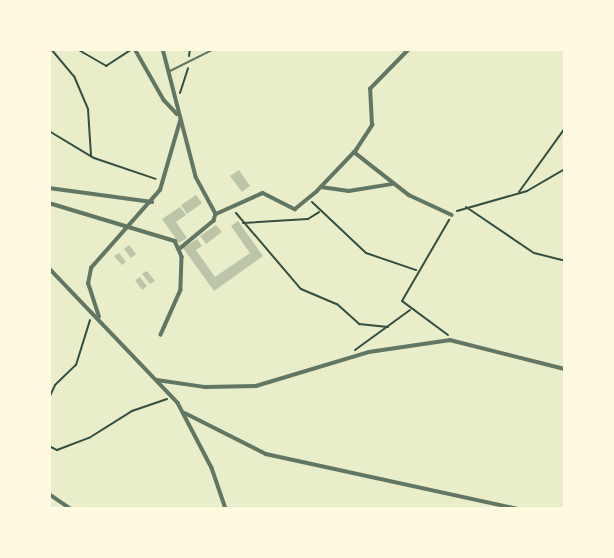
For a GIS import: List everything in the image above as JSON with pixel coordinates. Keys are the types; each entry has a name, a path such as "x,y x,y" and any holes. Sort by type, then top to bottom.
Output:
{"street":[{"path":"133,49 164,100 179,116"},
{"path":"163,49 196,177 216,214 214,221 180,249"},
{"path":"216,214 263,193 291,209 308,199 354,152 372,125 370,89 409,49"},
{"path":"100,321 90,294 90,268 152,202 164,181 172,139 180,121"},
{"path":"354,152 392,184 452,215"},
{"path":"321,187 349,191 392,184"},
{"path":"49,188 152,202"},
{"path":"49,203 128,228 168,236 180,249 181,290 172,320 161,335"},
{"path":"49,268 173,397 185,413 226,509"},
{"path":"157,380 205,387 257,386 343,359 413,344 458,341 565,369"},
{"path":"185,413 265,454 519,509"},
{"path":"49,494 71,509"}],"lane":[{"path":"169,71 214,49"}],"path":[{"path":"51,49 74,76 88,109 91,157"},
{"path":"77,49 106,66 133,49"},
{"path":"176,104 189,63"},
{"path":"519,192 565,128"},
{"path":"49,131 91,157 164,181"},
{"path":"458,341 402,301 452,215 465,207 519,192 565,169"},
{"path":"308,199 366,253 418,271"},
{"path":"231,206 242,223 307,294 337,304 359,324 388,327"},
{"path":"465,207 534,253 565,261"},
{"path":"242,223 308,219 320,210"},
{"path":"343,359 411,309"},
{"path":"49,398 55,385 75,368 92,312"},
{"path":"49,446 57,450 80,442 132,411 173,397"},
{"path":"49,419 49,427"}],"building":[{"path":"239,170 250,186 242,192 230,176"},
{"path":"196,195 202,203 187,214 181,205"},
{"path":"180,207 186,215 176,222 187,238 179,243 162,219"},
{"path":"238,221 263,256 214,291 183,248 197,239 202,246 196,250 215,277 250,253 231,226"},
{"path":"216,225 222,232 206,244 200,236"},
{"path":"129,245 136,254 131,258 124,249"},
{"path":"119,253 126,262 122,265 114,256"},
{"path":"147,271 155,281 150,284 142,274"},
{"path":"140,277 147,286 142,290 135,280"}]}
